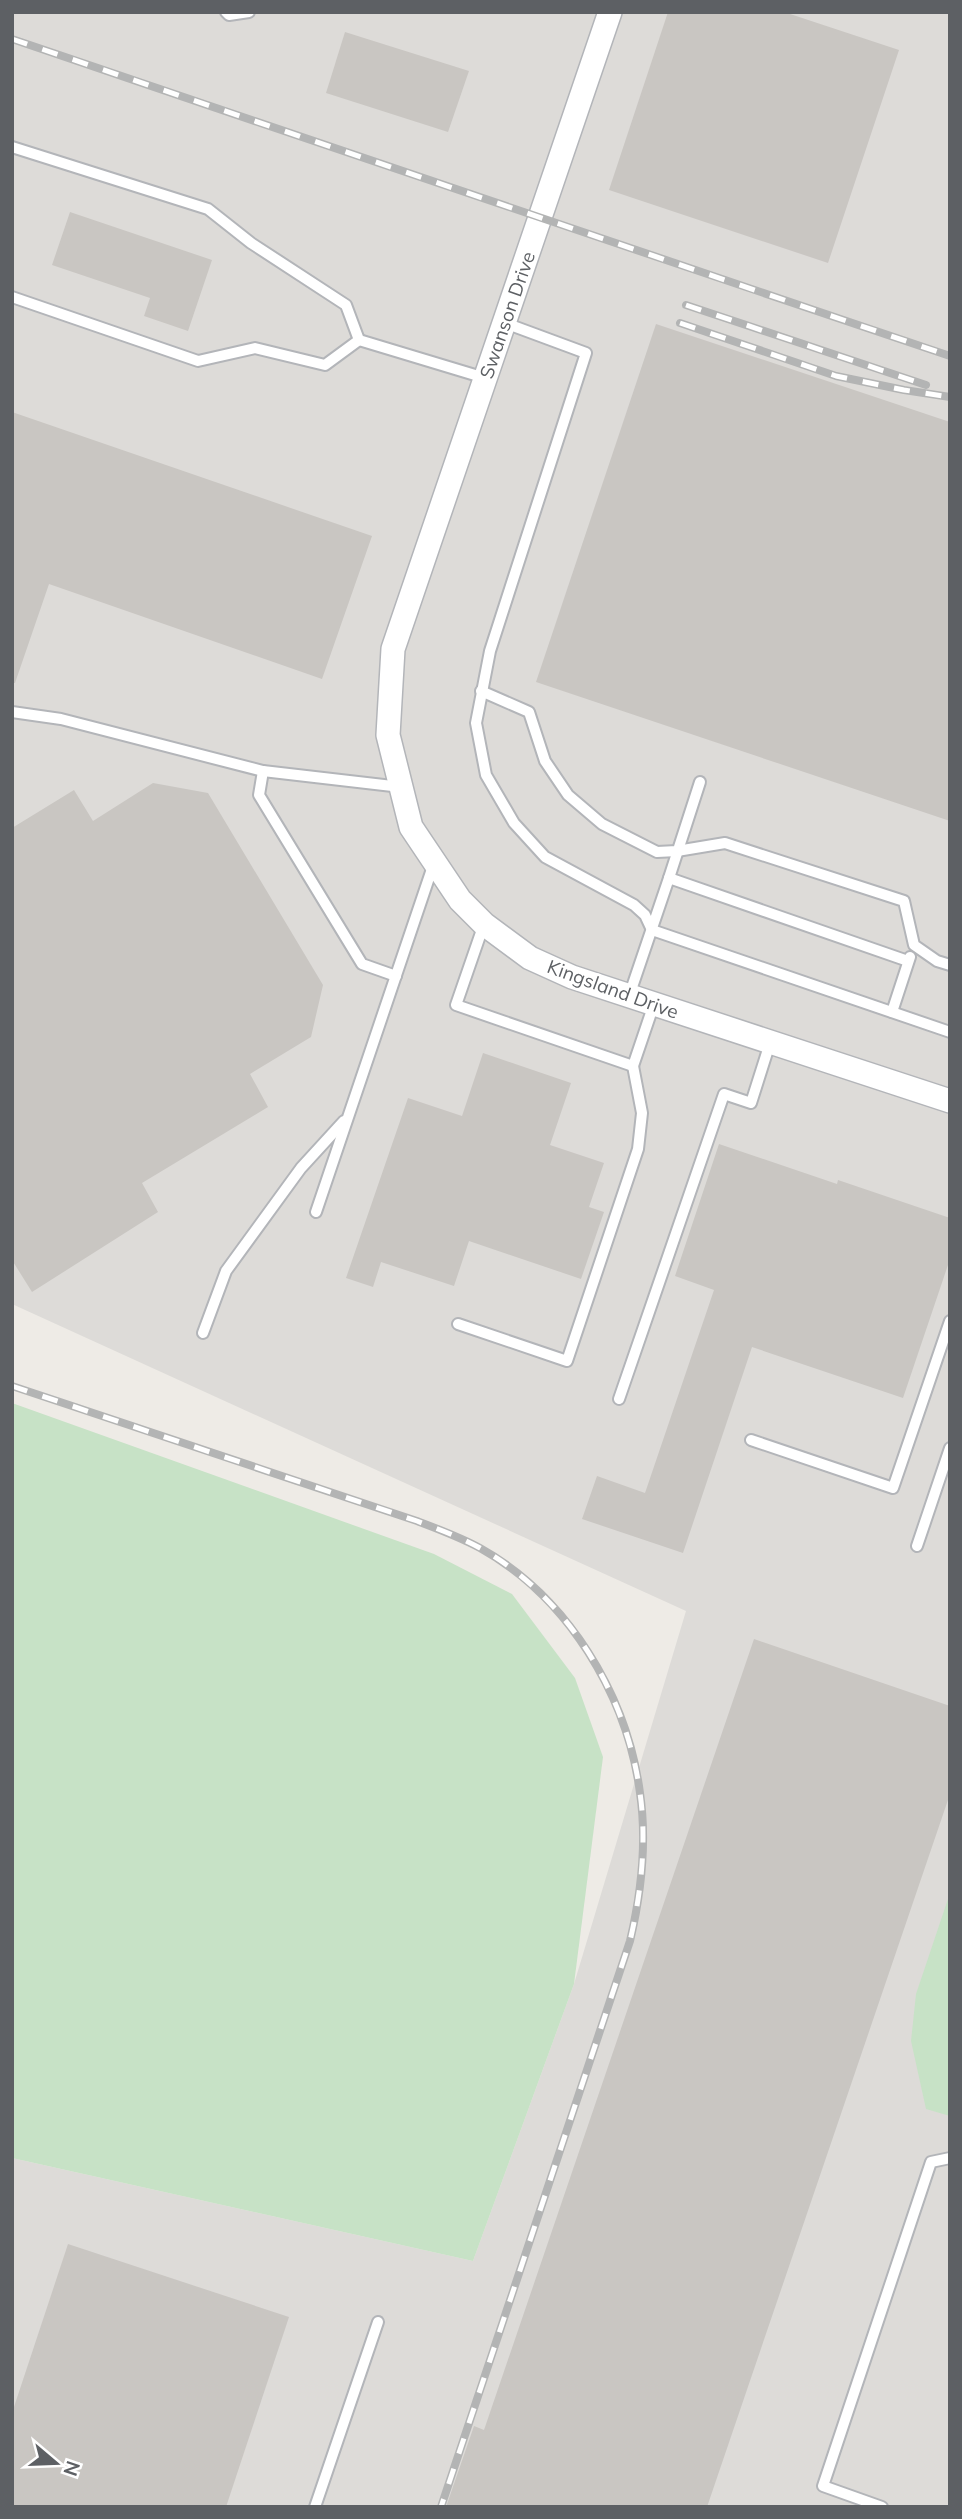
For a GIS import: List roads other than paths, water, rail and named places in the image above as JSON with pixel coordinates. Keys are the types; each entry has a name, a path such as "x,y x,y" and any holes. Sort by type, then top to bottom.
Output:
{"street":[{"name":"Swanson Drive","path":"403,617 610,12"},
{"name":"Kingsland Drive","path":"403,617 393,649 388,735 411,827 460,900 484,924 530,958 572,977 950,1101"}],"lane":[{"path":"226,12 229,15 248,12"},
{"path":"12,147 208,209 251,243 346,305 359,340"},
{"path":"12,297 198,360 255,348 325,365 359,340"},
{"path":"505,323 586,353 494,638 476,723 486,775 514,823 545,857 634,905 645,915 652,930 950,1032"},
{"path":"359,340 485,379"},
{"path":"481,691 529,712 545,761 568,795 603,824 657,852 725,843 904,901 914,945 892,1012"},
{"path":"12,712 61,719 263,771 401,787"},
{"path":"263,771 259,796 362,964 396,976"},
{"path":"629,996 700,782"},
{"path":"316,1212 434,863"},
{"path":"669,878 908,961"},
{"path":"484,924 456,1005 633,1066"},
{"path":"914,945 937,961 950,965"},
{"path":"458,1324 567,1361 638,1149 642,1113 633,1066 654,1004"},
{"path":"619,1399 724,1094 751,1102 770,1043"},
{"path":"203,1334 226,1271 301,1168 349,1117"},
{"path":"751,1440 893,1488 950,1321"},
{"path":"917,1546 950,1448"},
{"path":"882,2507 823,2486 931,2162 950,2158"},
{"path":"315,2507 378,2322"}],"railway":[{"path":"12,39 950,356"},
{"path":"686,305 926,385"},
{"path":"680,323 836,376 950,397"},
{"path":"12,1386 417,1521 480,1548 512,1569 540,1593 566,1621 607,1685 622,1720 633,1756 643,1830 640,1886 630,1941 441,2507"}]}
